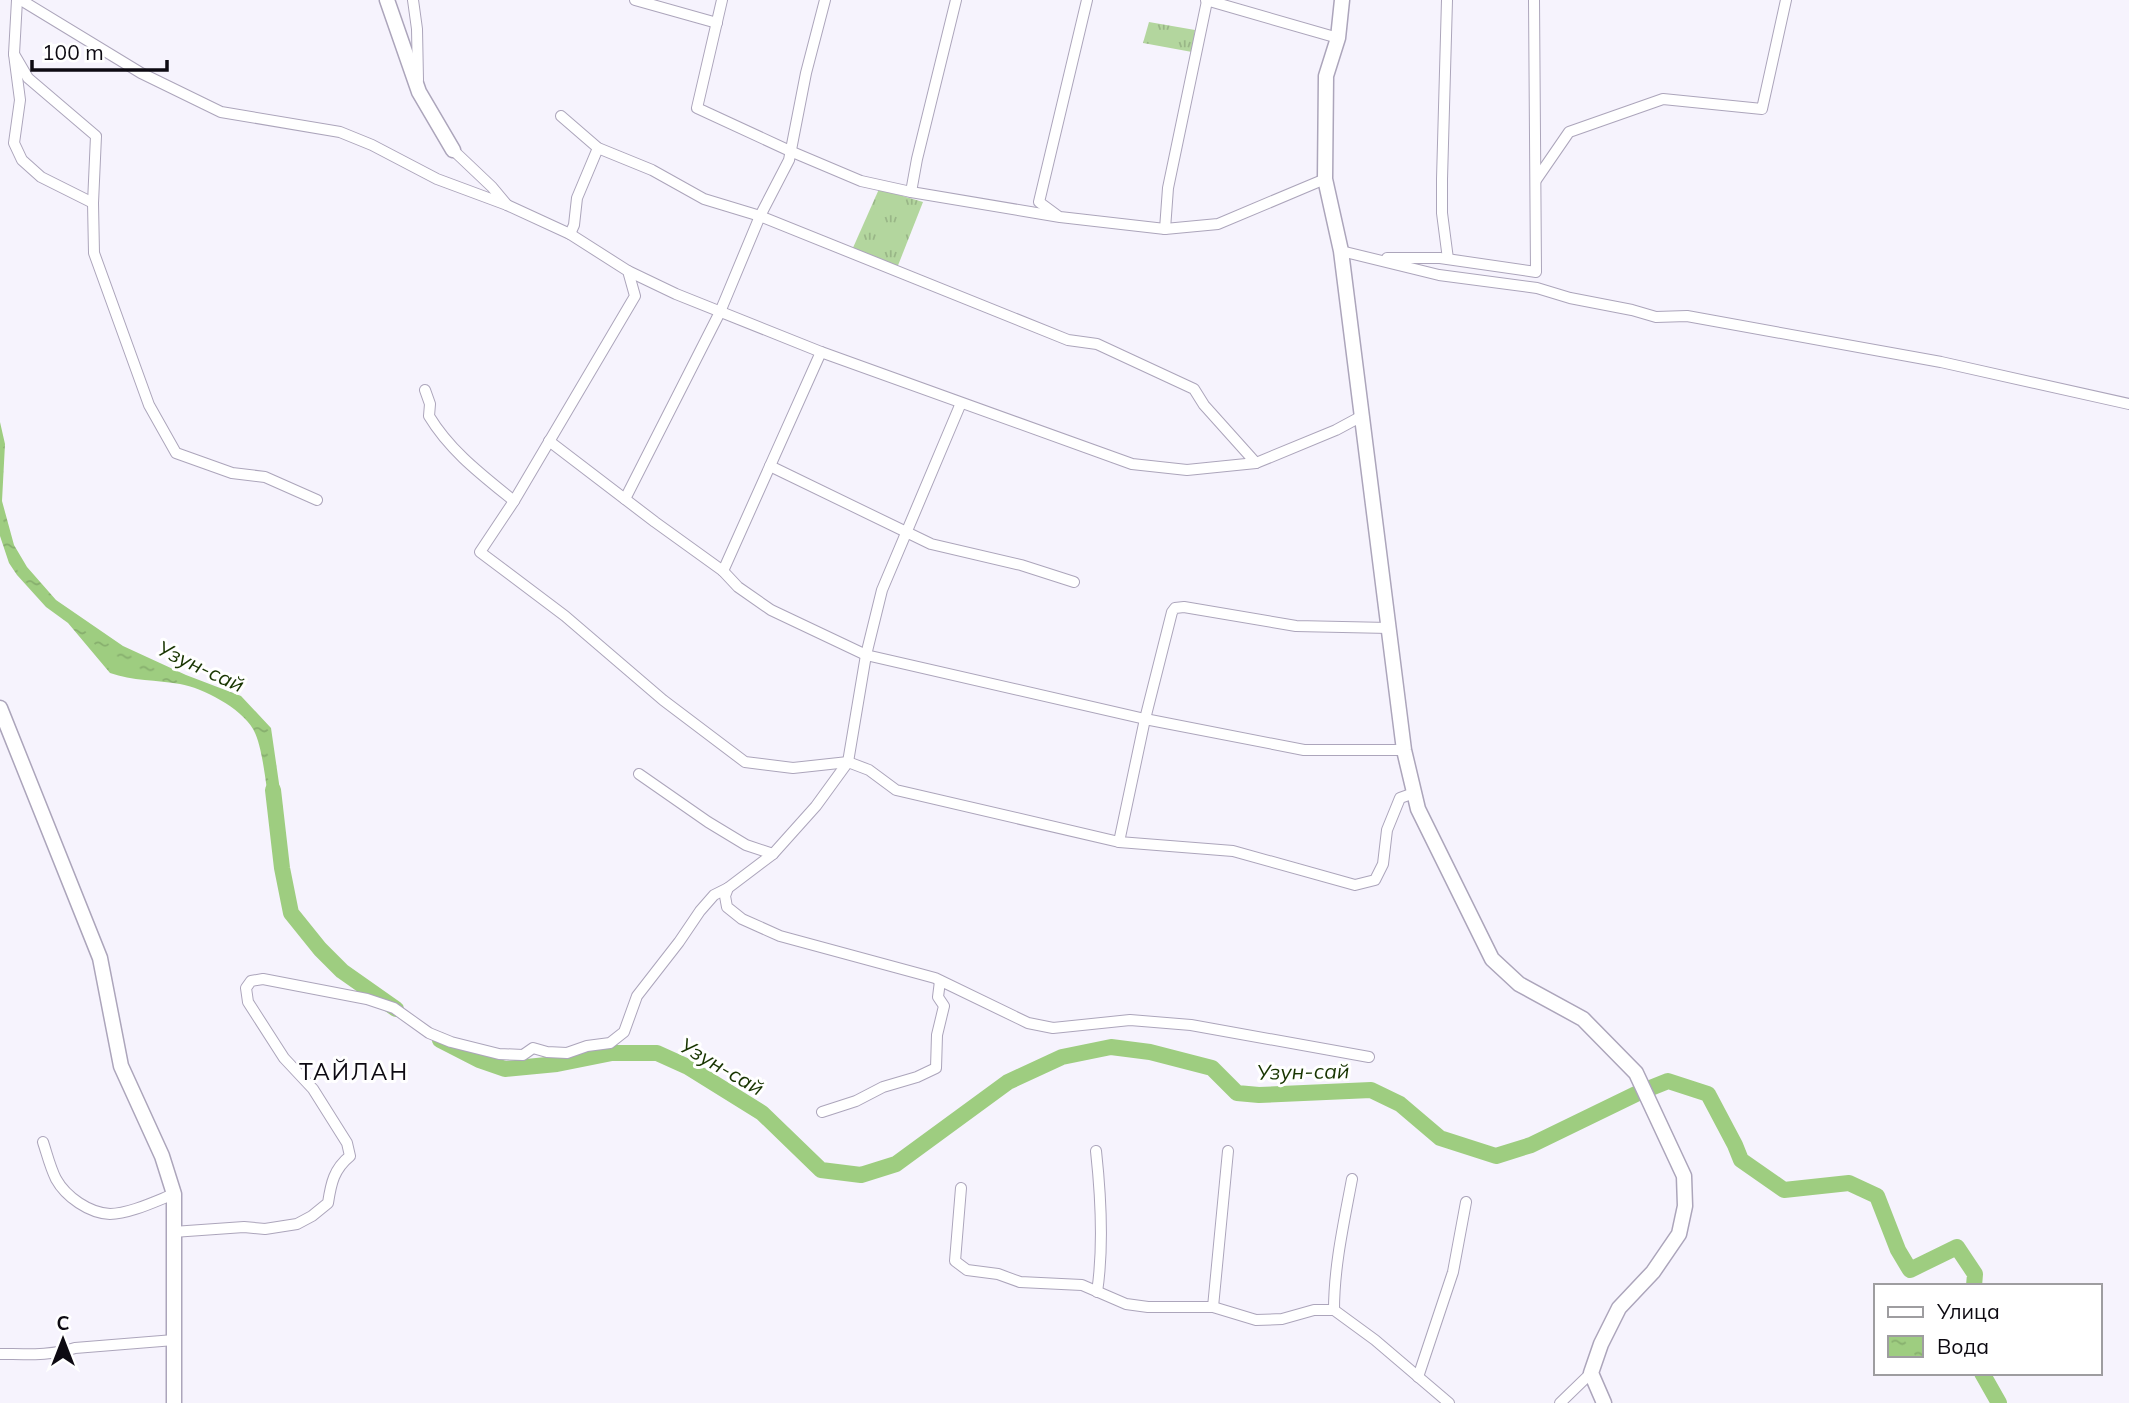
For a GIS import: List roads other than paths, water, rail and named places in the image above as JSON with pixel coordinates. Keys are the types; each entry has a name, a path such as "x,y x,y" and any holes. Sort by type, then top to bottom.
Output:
{"street":[{"path":"93,203 41,177 22,160 14,143 20,100 14,54 19,0 141,73 221,111 340,132 372,145 438,179 507,205 570,234 628,271 676,294 821,352 1132,464 1187,470 1256,463 1336,430 1362,416"},
{"path":"387,0 419,92 453,150 507,205"},
{"path":"413,0 417,29 419,92"},
{"path":"635,0 717,23"},
{"path":"722,0 697,108 861,181 1060,217 1166,229 1218,224 1325,179"},
{"path":"625,499 720,312 760,216 789,160 806,73 825,0"},
{"path":"911,192 956,0"},
{"path":"1060,217 1039,202 1087,0"},
{"path":"1166,229 1168,188 1207,0 1338,38"},
{"path":"1342,0 1338,38 1326,76 1325,179 1340,251 1404,750 1418,809 1492,959 1519,984 1583,1019 1636,1073 1684,1177 1685,1206 1679,1234 1653,1272 1619,1307 1601,1344 1591,1373 1560,1403"},
{"path":"1447,0 1442,213 1448,259"},
{"path":"1371,258 1448,259 1536,272 1534,0"},
{"path":"1536,180 1569,131 1663,99 1762,109 1786,0"},
{"path":"14,54 28,78 96,136 94,253 149,405 177,453 232,473 265,477 317,500"},
{"path":"561,116 598,148 652,170 704,199 760,216 1068,340 1097,344 1194,389 1203,405 1256,463"},
{"path":"570,234 578,198 598,148"},
{"path":"1340,251 1438,275 1536,288 1656,317 1687,316 1941,362 2129,404"},
{"path":"628,271 635,296 514,501 480,552 565,616 663,700 745,762 793,768 848,762 869,770 896,790 1119,842 1233,850 1356,885 1375,880 1383,864 1387,830 1397,805 1401,798 1414,793"},
{"path":"723,571 821,352"},
{"path":"425,390 430,404 429,416 441,435 460,456 514,501"},
{"path":"173,1233 243,1227 265,1229 297,1224 313,1216 328,1203 332,1180 340,1165 350,1156 347,1143 313,1089 284,1058 248,1002 246,988 251,981 263,979 367,999 398,1009 429,1033 499,1055 523,1055 533,1048 547,1052 567,1052 610,1043 624,1032 637,996 700,911 714,895 728,888 773,854 816,806 848,762 866,655 882,590 961,403"},
{"path":"549,440 771,610 866,655 1145,719 1304,750 1404,750"},
{"path":"770,466 931,544 1021,565 1074,582"},
{"path":"1119,842 1145,719 1175,608 1184,607 1296,626 1389,628"},
{"path":"0,708 100,958 121,1066 162,1156 174,1194 174,1403"},
{"path":"639,774 746,845 773,854"},
{"path":"728,888 725,896 727,907 742,919 780,936 940,981 1028,1023 1053,1028 1130,1020 1191,1025 1369,1057"},
{"path":"822,1112 936,1068 937,1035 944,1006 938,998 940,981"},
{"path":"43,1142 56,1180 70,1196 85,1207 110,1214 137,1208 174,1194"},
{"path":"1096,1151 1100,1193 1100,1272 1097,1292"},
{"path":"1213,1307 1228,1151"},
{"path":"1334,1310 1340,1241 1352,1179"},
{"path":"961,1188 955,1261 967,1270 998,1274 1020,1282 1082,1285 1126,1304 1148,1307 1213,1307 1256,1320 1282,1319 1314,1310 1334,1310 1375,1340 1449,1403"},
{"path":"1418,1377 1453,1272 1466,1202"},
{"path":"0,1354 32,1354 174,1340"},
{"path":"1591,1373 1604,1403"}],"water":[{"path":"0,422 5,444 2,501 14,545 27,567 56,600 123,646 186,675 241,696 271,728 283,811 270,809 262,756 256,736 240,714 221,700 189,686 127,678 110,673 68,623 46,607 17,575 9,563 0,536"}],"waterway":[{"name":"Узун-сай","path":"273,790 282,868 291,913 342,971 396,1009"},
{"name":"Узун-сай","path":"440,1040 479,1060 505,1069 557,1064 612,1053 657,1053 688,1067 762,1113 821,1170 861,1175 896,1164 1008,1082 1062,1057 1111,1047 1150,1052 1212,1068 1237,1093 1259,1095 1371,1090 1400,1104 1440,1138 1496,1156 1531,1145 1636,1094"},
{"name":"Узун-сай","path":"1648,1089 1668,1081 1708,1094 1741,1160 1784,1190 1849,1183 1877,1196 1898,1250 1910,1270 1957,1247 1975,1274 1974,1284"},
{"name":"Узун-сай","path":"1983,1375 1999,1403"}],"district":[{"name":"ТАЙЛАН","path":"354,1071"}]}
